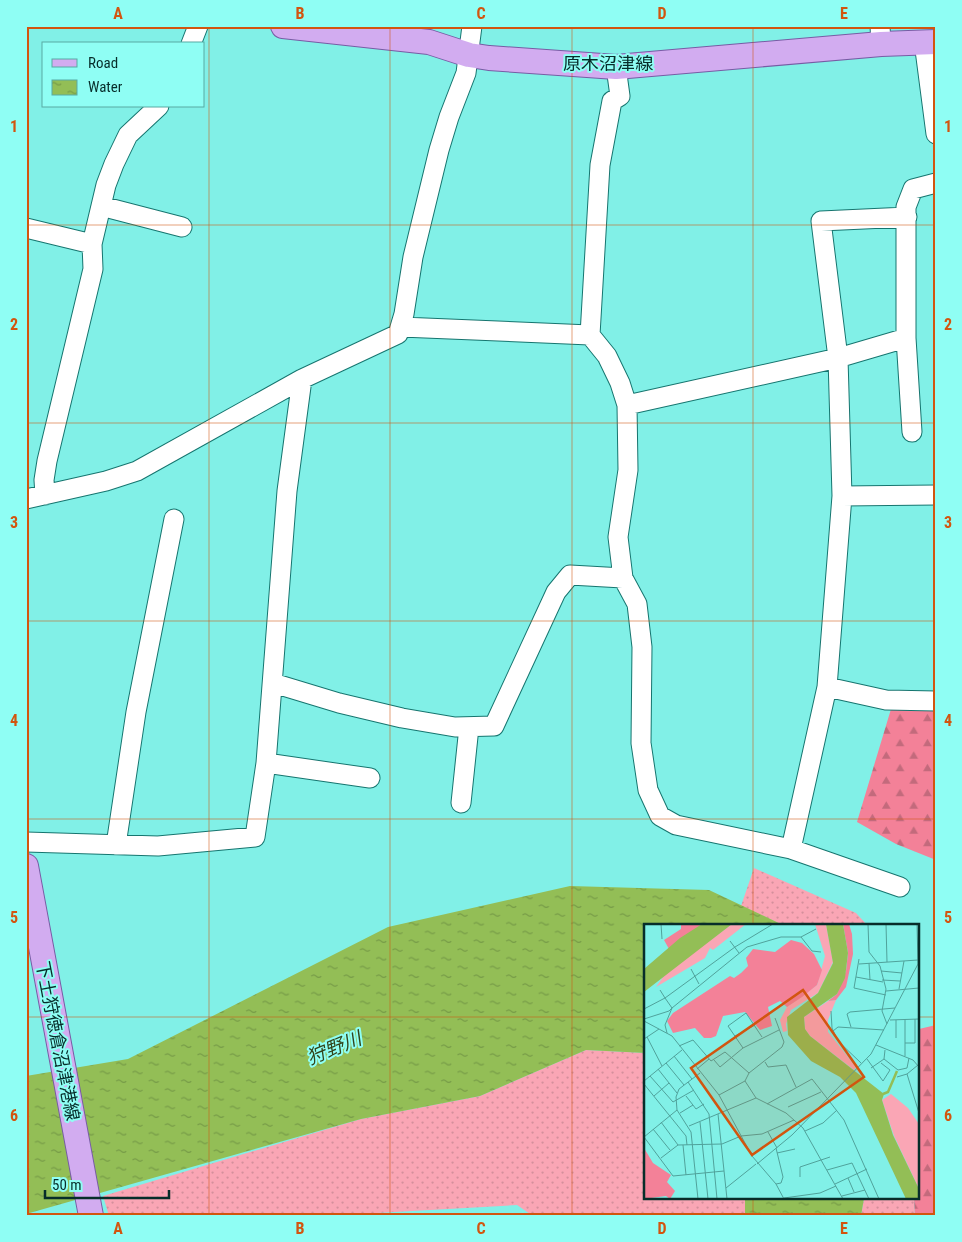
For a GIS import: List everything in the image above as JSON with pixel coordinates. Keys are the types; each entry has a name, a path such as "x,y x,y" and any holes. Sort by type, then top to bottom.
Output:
{"main road":[{"name":"原木沼津線","path":"283,26 429,42 469,55 616,67 880,35 930,42"},
{"name":"下土狩徳倉沼津港線","path":"26,866 91,1216"}],"street":[{"path":"192,42 198,26"},
{"path":"26,499 106,481 137,471 302,379 398,334 439,150 451,110 466,73 472,26"},
{"path":"930,42 936,134"},
{"path":"616,67 620,96 612,101 600,165 590,335 607,356 620,383 627,405 628,470 618,537 623,578 637,604 642,647 641,743 648,790 660,816 676,825 791,849 900,887"},
{"path":"46,494 44,480 50,445 93,269 92,244 106,185 123,144 134,127 157,108"},
{"path":"912,432 906,338 906,207 913,189 936,183"},
{"path":"101,206 182,227"},
{"path":"791,849 827,687 842,496 838,358 821,221 907,217"},
{"path":"26,228 92,244"},
{"path":"401,326 590,335"},
{"path":"627,405 838,358 906,338"},
{"path":"26,842 158,846 255,836 266,763 287,491 302,379"},
{"path":"842,496 936,495"},
{"path":"116,845 136,712 174,519"},
{"path":"273,682 340,703 402,718 455,727 494,726 556,592 570,575 623,578"},
{"path":"827,687 886,700 936,701"},
{"path":"461,803 469,727"},
{"path":"266,763 370,778"}],"shaded area":[{"path":"754,868 856,913 866,924 781,924 741,906"},
{"path":"586,1050 644,1053 644,1200 745,1200 745,1216 533,1216 517,1205 350,1216 109,1216 103,1196 361,1119 480,1096"},
{"path":"864,1200 914,1200 915,1216 861,1216"}],"green space":[{"path":"891,709 936,709 936,860 896,844 857,822"},
{"path":"936,1025 936,1216 915,1216 914,1200 920,1200 920,1029"}],"water":[{"name":"狩野川","path":"570,886 709,890 781,924 644,924 644,1053 586,1050 480,1096 361,1119 26,1214 26,1076 128,1059 388,927"},
{"path":"745,1200 864,1200 861,1216 745,1216"}]}
